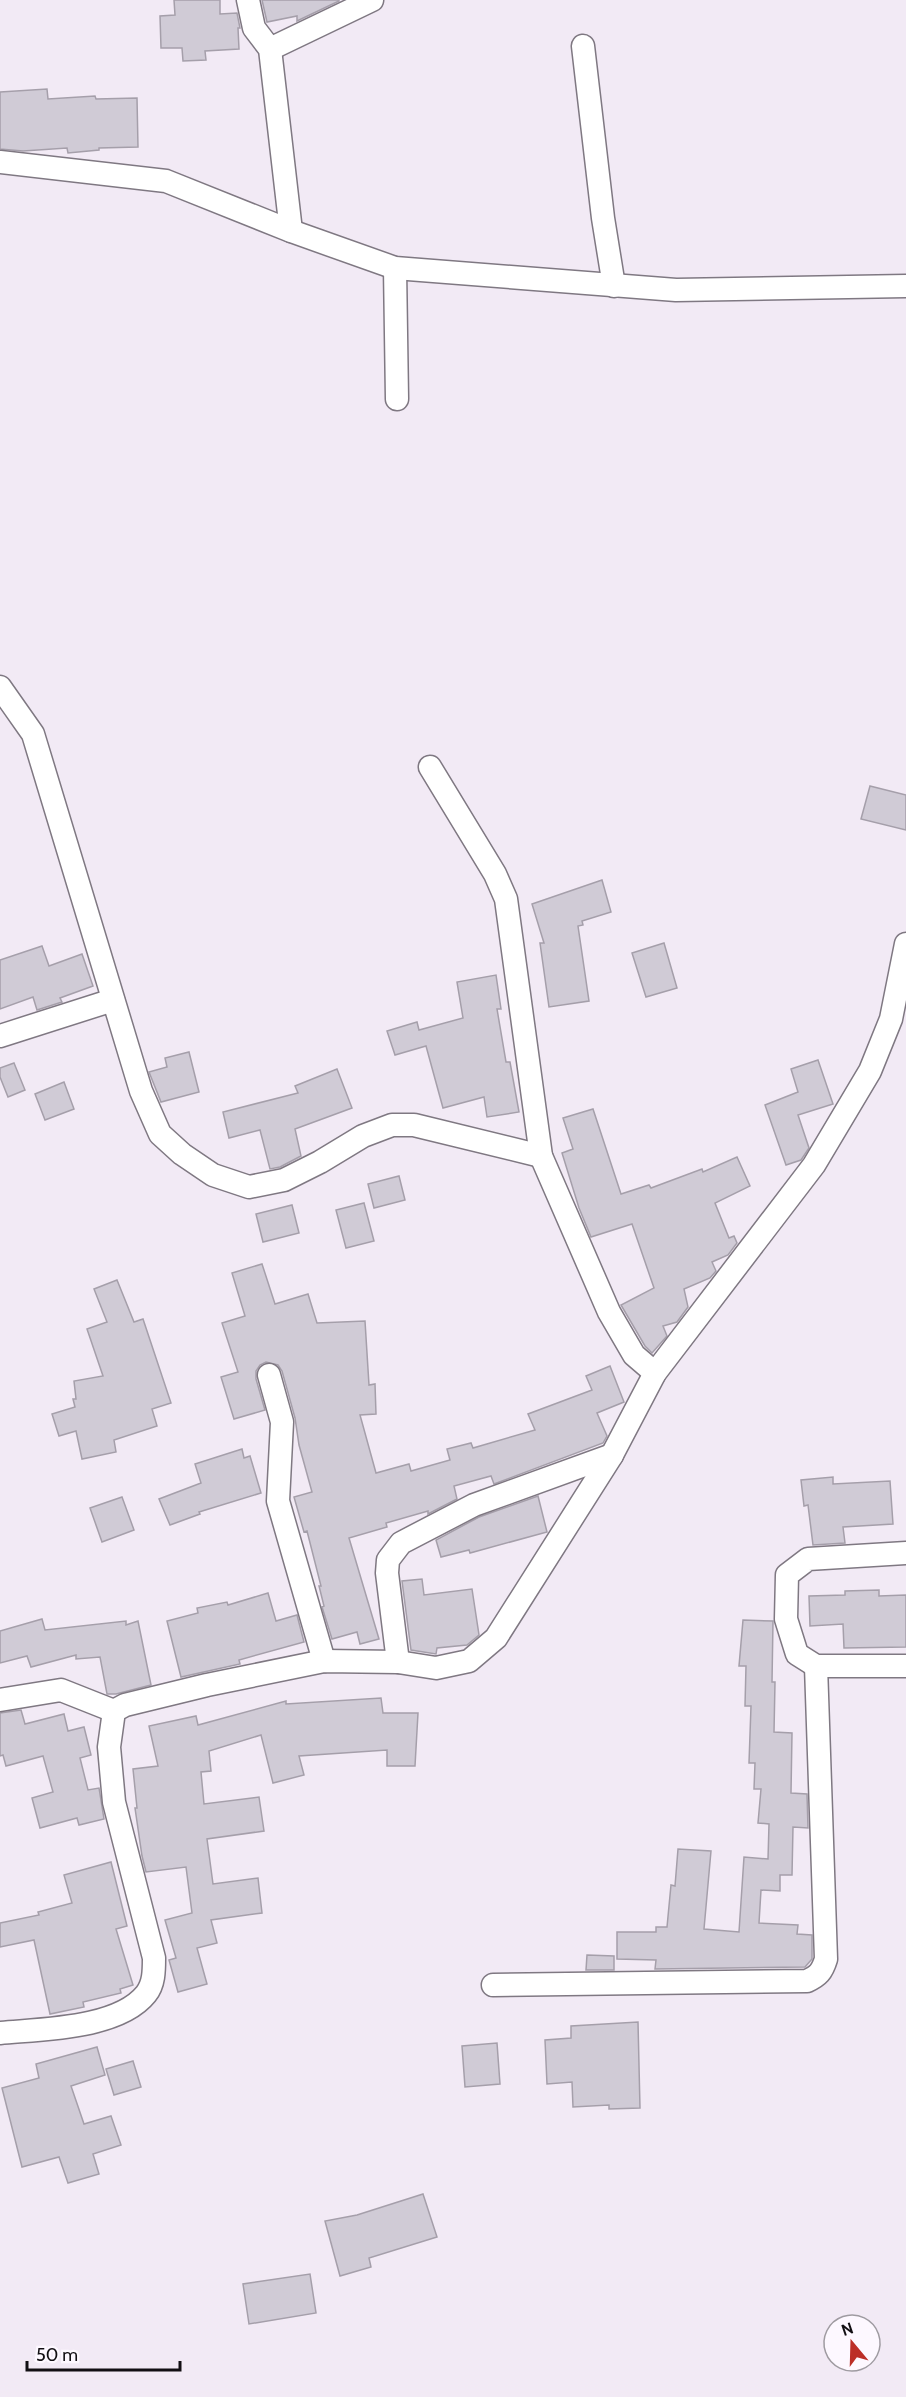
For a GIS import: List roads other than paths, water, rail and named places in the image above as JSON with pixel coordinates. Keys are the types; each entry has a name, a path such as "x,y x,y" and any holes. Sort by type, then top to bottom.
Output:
{"street":[{"path":"248,0 254,28 270,49 291,231"},
{"path":"270,49 372,0"},
{"path":"583,46 603,218 614,286"},
{"path":"0,162 166,181 291,231 395,268 676,290 906,286"},
{"path":"395,268 398,399"},
{"path":"0,687 33,734 141,1091 160,1134 182,1154 213,1175 249,1187 284,1180 363,1136 392,1125 414,1125 541,1156"},
{"path":"430,767 495,874 506,899 541,1156 609,1312 634,1355 655,1373"},
{"path":"114,1711 125,1705 207,1685 324,1661 398,1662 436,1668 469,1661 496,1638 612,1455 655,1373 814,1165 870,1071 891,1018 906,944"},
{"path":"0,1036 113,1000"},
{"path":"269,1376 282,1422 278,1501 324,1661"},
{"path":"398,1662 387,1574 388,1560 401,1543 474,1505 612,1455"},
{"path":"906,1553 808,1559 787,1575 786,1619 797,1654 816,1666 906,1666"},
{"path":"493,1985 807,1982 823,1971 826,1959 816,1666"},
{"path":"0,1700 61,1690 114,1711"},
{"path":"0,2033 73,2026 104,2019 132,2006 147,1994 154,1978 154,1958 114,1802 109,1747 114,1711"}]}
